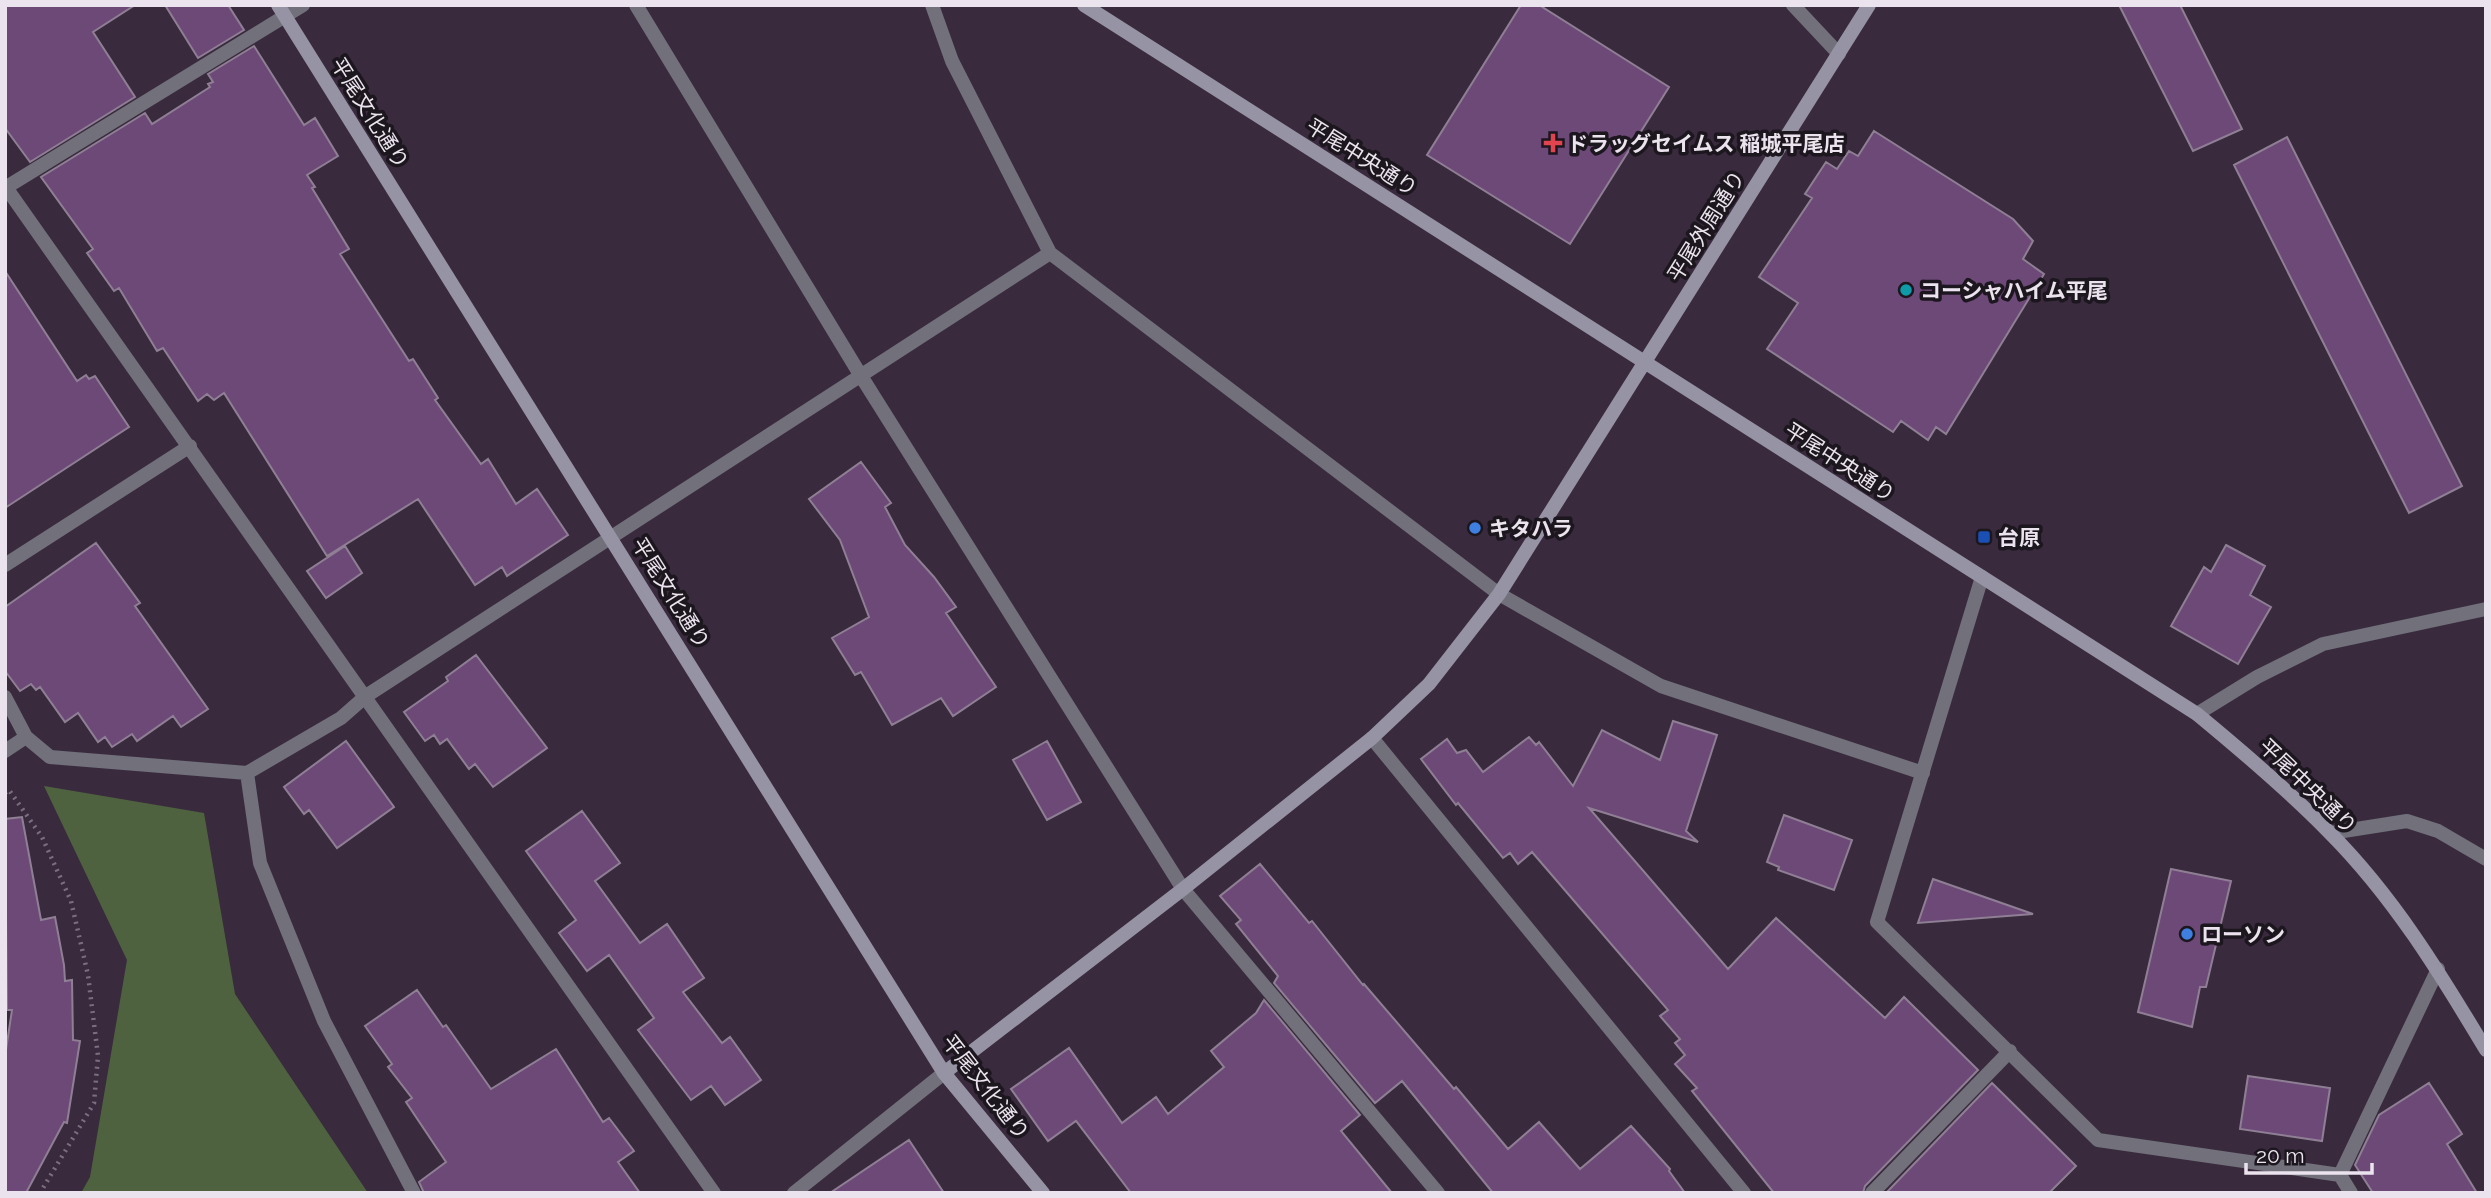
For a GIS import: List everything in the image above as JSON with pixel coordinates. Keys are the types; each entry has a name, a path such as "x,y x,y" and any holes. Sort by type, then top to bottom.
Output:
{"street":[{"path":"303,5 282,11 6,187 714,1193"},
{"path":"636,5 861,376 1183,889 1438,1193"},
{"path":"932,5 952,61 1050,253 1499,594 1661,687 1923,773"},
{"name":"平尾中央通り","path":"1084,5 2197,714 2269,774 2331,833 2376,885 2438,969 2486,1050"},
{"path":"1793,5 1839,54"},
{"name":"平尾外周通り","path":"944,1073 1183,889 1372,738 1429,684 1499,594 1869,5"},
{"name":"平尾文化通り","path":"282,11 944,1073 1043,1193"},
{"path":"5,696 26,737 50,757 247,773 341,718 366,696 1050,253"},
{"path":"5,565 190,446"},
{"path":"1982,577 1877,922 2098,1140 2340,1175"},
{"path":"2197,714 2257,677 2323,645 2486,609"},
{"path":"5,751 26,737"},
{"path":"1372,738 1744,1193"},
{"path":"247,773 260,863 324,1021 414,1193"},
{"path":"2331,833 2407,821 2438,831 2486,859"},
{"path":"2340,1175 2438,969"},
{"path":"1872,1193 2010,1051"},
{"path":"794,1193 944,1073"},
{"path":"2340,1175 2351,1193"}],"path":[{"path":"5,793 9,790 42,837 71,901 88,975 98,1056 93,1103 40,1193"}],"green space":[{"path":"44,786 204,813 235,994 368,1193 81,1193 90,1177 127,960"}],"building":[{"path":"5,5 135,5 93,32 135,97 30,162 5,128"},
{"path":"165,5 228,5 244,30 198,58"},
{"path":"1521,5 1539,5 1669,87 1570,244 1427,155"},
{"path":"2119,5 2180,5 2242,129 2193,151"},
{"path":"254,46 304,125 315,118 338,156 307,175 349,249 340,254 409,361 413,359 438,398 435,400 481,464 488,459 516,504 537,489 568,535 507,576 502,567 475,585 418,499 327,556 224,393 214,400 207,394 198,401 163,348 157,351 119,288 114,291 87,253 93,249 41,177 145,113 152,124 210,87 208,84 213,82 208,74"},
{"name":"コーシャハイム平尾","path":"1874,131 2013,219 2033,241 2023,259 2044,274 1946,434 1936,427 1928,440 1901,421 1893,432 1767,349 1798,303 1759,277 1812,198 1805,194 1826,162 1837,169 1849,151 1858,156"},
{"path":"2287,137 2462,486 2409,513 2234,165"},
{"path":"5,271 77,381 86,375 89,379 95,376 129,427 5,508"},
{"path":"861,462 891,503 885,507 905,545 956,607 946,613 996,687 953,716 941,698 892,725 861,672 855,675 832,638 869,617 840,540 809,499"},
{"path":"96,543 140,603 135,606 208,709 181,727 173,716 137,741 132,734 112,747 105,737 98,742 78,713 65,722 40,687 36,690 31,684 20,691 5,671 5,607"},
{"path":"2226,545 2265,566 2250,595 2271,607 2238,664 2171,626 2204,567 2211,572"},
{"path":"345,546 362,573 326,598 307,571"},
{"path":"476,655 547,748 493,787 475,764 469,769 447,739 440,744 434,735 425,741 404,712 448,681 446,677"},
{"path":"1673,721 1717,735 1686,831 1698,842 1589,808 1728,969 1776,918 1885,1018 1904,997 1978,1070 1865,1186 1863,1193 1774,1193 1692,1091 1697,1088 1675,1064 1685,1055 1675,1043 1680,1039 1660,1016 1668,1010 1532,852 1518,864 1510,853 1503,858 1458,803 1456,805 1421,759 1447,739 1457,753 1466,750 1483,772 1529,737 1536,745 1539,742 1573,786 1602,730 1660,760"},
{"path":"346,741 394,807 337,848 309,810 304,814 284,787"},
{"path":"1047,741 1081,802 1047,820 1013,760"},
{"path":"582,811 620,863 595,881 640,943 667,924 704,978 683,992 722,1043 730,1037 761,1080 725,1105 711,1086 691,1100 638,1030 654,1018 609,955 587,971 559,933 576,920 526,851"},
{"path":"1784,815 1852,840 1834,890 1778,870 1779,867 1767,862"},
{"path":"22,817 41,920 55,917 65,981 72,980 73,1040 80,1041 67,1123 64,1122 26,1193 5,1193 5,1056 12,1010 7,1010 5,819"},
{"path":"1260,864 1508,1149 1539,1122 1580,1169 1631,1126 1670,1169 1685,1193 1493,1193 1402,1081 1375,1103 1274,983 1278,976 1236,924 1241,920 1220,896"},
{"name":"ローソン","path":"2171,869 2231,881 2206,987 2200,987 2192,1027 2138,1012"},
{"path":"1933,879 2033,914 1918,923"},
{"path":"417,990 443,1027 446,1025 491,1089 556,1049 603,1122 609,1118 634,1151 618,1162 640,1193 424,1193 419,1182 446,1162 406,1102 412,1098 388,1067 392,1064 365,1026"},
{"path":"1264,1000 1360,1115 1341,1131 1392,1193 1131,1193 1076,1121 1048,1141 1011,1089 1069,1048 1122,1123 1156,1097 1168,1114 1224,1067 1211,1051 1256,1013"},
{"path":"2248,1076 2330,1088 2322,1141 2240,1129"},
{"path":"1992,1083 2076,1166 2049,1193 1886,1193"},
{"path":"2429,1083 2462,1134 2447,1144 2477,1193 2373,1193 2355,1165 2379,1115"},
{"path":"909,1140 944,1193 830,1193"}],"place":[{"name":"ドラッグセイムス 稲城平尾店","path":"1553,143"},
{"name":"コーシャハイム平尾","path":"1906,290"},
{"name":"キタハラ","path":"1475,528"},
{"name":"台原","path":"1984,537"},
{"name":"ローソン","path":"2187,934"}]}
